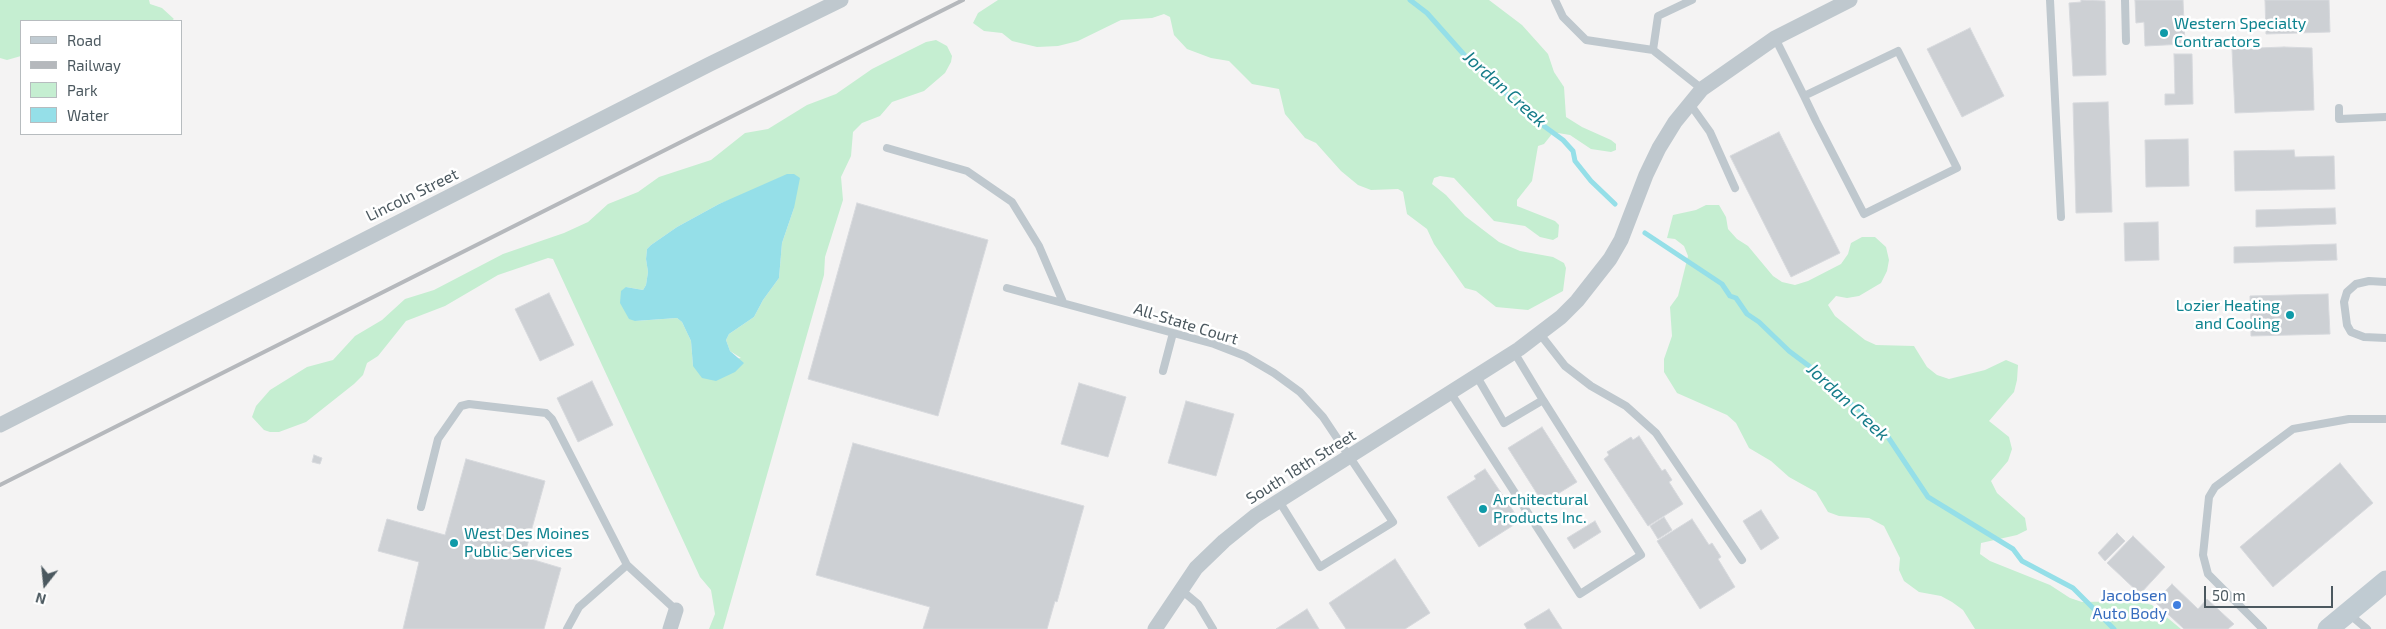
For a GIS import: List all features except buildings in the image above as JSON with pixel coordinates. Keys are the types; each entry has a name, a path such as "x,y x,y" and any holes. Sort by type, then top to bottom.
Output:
{"street":[{"name":"Lincoln Street","path":"0,425 710,64 841,0"},
{"name":"South 18th Street","path":"1155,629 1180,589 1196,568 1224,541 1255,516 1514,352 1540,334 1577,301 1610,259 1621,240 1646,175 1659,148 1702,89 1775,38 1850,0"},
{"path":"2328,629 2386,581"},
{"path":"670,629 676,610"}],"lane":[{"path":"1555,0 1563,17 1586,40 1652,50 1702,89"},
{"path":"1652,50 1658,16 1692,0"},
{"path":"2050,0 2061,217"},
{"path":"2125,0 2126,41"},
{"path":"1775,38 1804,96 1864,214 1957,168 1898,51 1804,96"},
{"path":"1690,104 1710,132 1735,188"},
{"path":"2339,108 2339,119 2386,117"},
{"path":"887,148 967,171 1012,202 1038,246 1064,302"},
{"path":"2386,282 2369,281 2356,284 2346,292 2344,302 2347,325 2351,332 2364,337 2386,338"},
{"name":"All-State Court","path":"1007,288 1174,333 1237,353 1274,373 1300,392 1312,405 1350,457 1393,522 1320,567 1279,501"},
{"path":"1163,371 1174,333"},
{"path":"1540,334 1565,366 1591,386 1626,406 1656,432 1742,560"},
{"path":"1450,392 1580,594 1641,556 1514,352"},
{"path":"1476,375 1504,423 1543,400"},
{"path":"421,507 438,439 461,406 469,404 546,413 552,419 626,565 676,610"},
{"path":"2263,629 2208,574 2203,555 2209,497 2215,487 2293,430 2349,419 2386,419"},
{"path":"567,629 579,607 626,565"},
{"path":"1180,589 1198,604 1213,629"},
{"path":"2348,613 2367,629"}],"green space":[{"path":"0,0 149,0 150,4 162,8 174,19 20,20 20,56 7,60 0,58"},
{"path":"998,0 1489,0 1522,25 1548,54 1554,72 1564,87 1566,117 1582,127 1611,140 1616,144 1616,150 1611,152 1591,149 1570,135 1558,133 1552,134 1544,144 1538,146 1532,181 1517,200 1517,206 1555,221 1559,225 1558,237 1553,240 1540,237 1525,226 1494,221 1454,178 1440,176 1434,178 1432,184 1446,195 1465,216 1499,242 1520,251 1553,257 1564,263 1566,268 1563,291 1528,310 1496,307 1476,291 1465,288 1434,244 1427,229 1407,214 1403,192 1398,189 1371,190 1358,185 1341,171 1316,143 1305,138 1285,114 1279,89 1252,84 1229,61 1211,58 1187,49 1174,35 1170,17 1164,14 1152,18 1121,20 1078,41 1058,46 1037,47 1012,41 1002,33 984,31 973,23 978,13"},
{"path":"936,40 947,46 952,56 945,73 924,91 892,102 880,116 862,123 853,132 851,156 841,177 843,200 825,257 824,275 723,629 709,629 715,614 711,590 700,577 553,259 548,258 498,275 445,306 406,321 378,356 367,363 363,375 306,422 279,432 270,432 264,430 252,417 256,406 270,390 307,367 333,360 355,336 382,320 405,299 434,290 503,254 564,233 588,222 608,204 638,192 659,177 711,160 745,133 768,129 807,105 836,94 872,69 926,42","holes":["748,193 794,208 782,243 779,278 763,300 754,317 729,334 726,340 730,351 741,358 693,366 691,341 682,322 677,318 635,321 626,287 643,290 646,285 648,272 647,249 651,245 677,227 719,204"]},
{"path":"1706,205 1719,205 1726,217 1728,229 1737,239 1748,246 1773,276 1782,282 1795,285 1808,281 1841,264 1848,254 1851,243 1862,237 1875,237 1886,247 1889,260 1887,271 1881,283 1859,296 1847,298 1836,296 1828,305 1835,316 1865,340 1876,345 1914,346 1927,367 1937,375 1949,379 1985,370 2006,360 2018,365 2014,392 1989,421 2009,437 2012,449 2008,461 1991,481 1997,493 2025,518 2027,530 2017,535 1981,543 1980,554 1990,561 2050,585 2070,598 2082,602 2138,601 2152,605 2181,629 1975,629 1963,610 1952,602 1941,596 1919,592 1904,581 1899,570 1900,558 1884,526 1869,518 1839,516 1828,512 1816,492 1789,477 1771,461 1749,448 1736,423 1727,415 1677,393 1664,372 1664,359 1672,336 1670,307 1678,296 1688,256 1684,246 1675,239 1667,238 1673,215 1696,210"}],"water":[{"path":"787,174 794,174 800,178 794,208 782,243 779,278 763,300 754,317 729,334 726,340 730,351 744,363 735,372 716,381 702,378 693,366 691,341 682,322 677,318 635,321 629,319 620,303 621,291 626,287 643,290 646,285 648,272 647,249 651,245 677,227 719,204"}],"waterway":[{"name":"Jordan Creek","path":"1410,0 1427,13 1467,58 1474,62 1478,69 1487,74 1491,81 1504,91 1518,107 1563,140 1573,151 1575,161 1591,181 1615,204"},
{"name":"Jordan Creek","path":"1645,233 1722,284 1730,296 1736,298 1747,314 1759,322 1789,351 1821,375 1841,397 1867,415 1878,431 1886,434 1928,497 2013,549 2022,561 2073,588 2114,629"}],"railway":[{"path":"0,485 963,0"}],"place":[{"name":"Western Specialty Contractors","path":"2164,33"},
{"name":"Lozier Heating and Cooling","path":"2290,315"},
{"name":"Architectural Products Inc.","path":"1483,509"},
{"name":"West Des Moines Public Services","path":"454,543"},
{"name":"Jacobsen Auto Body","path":"2177,605"}]}
